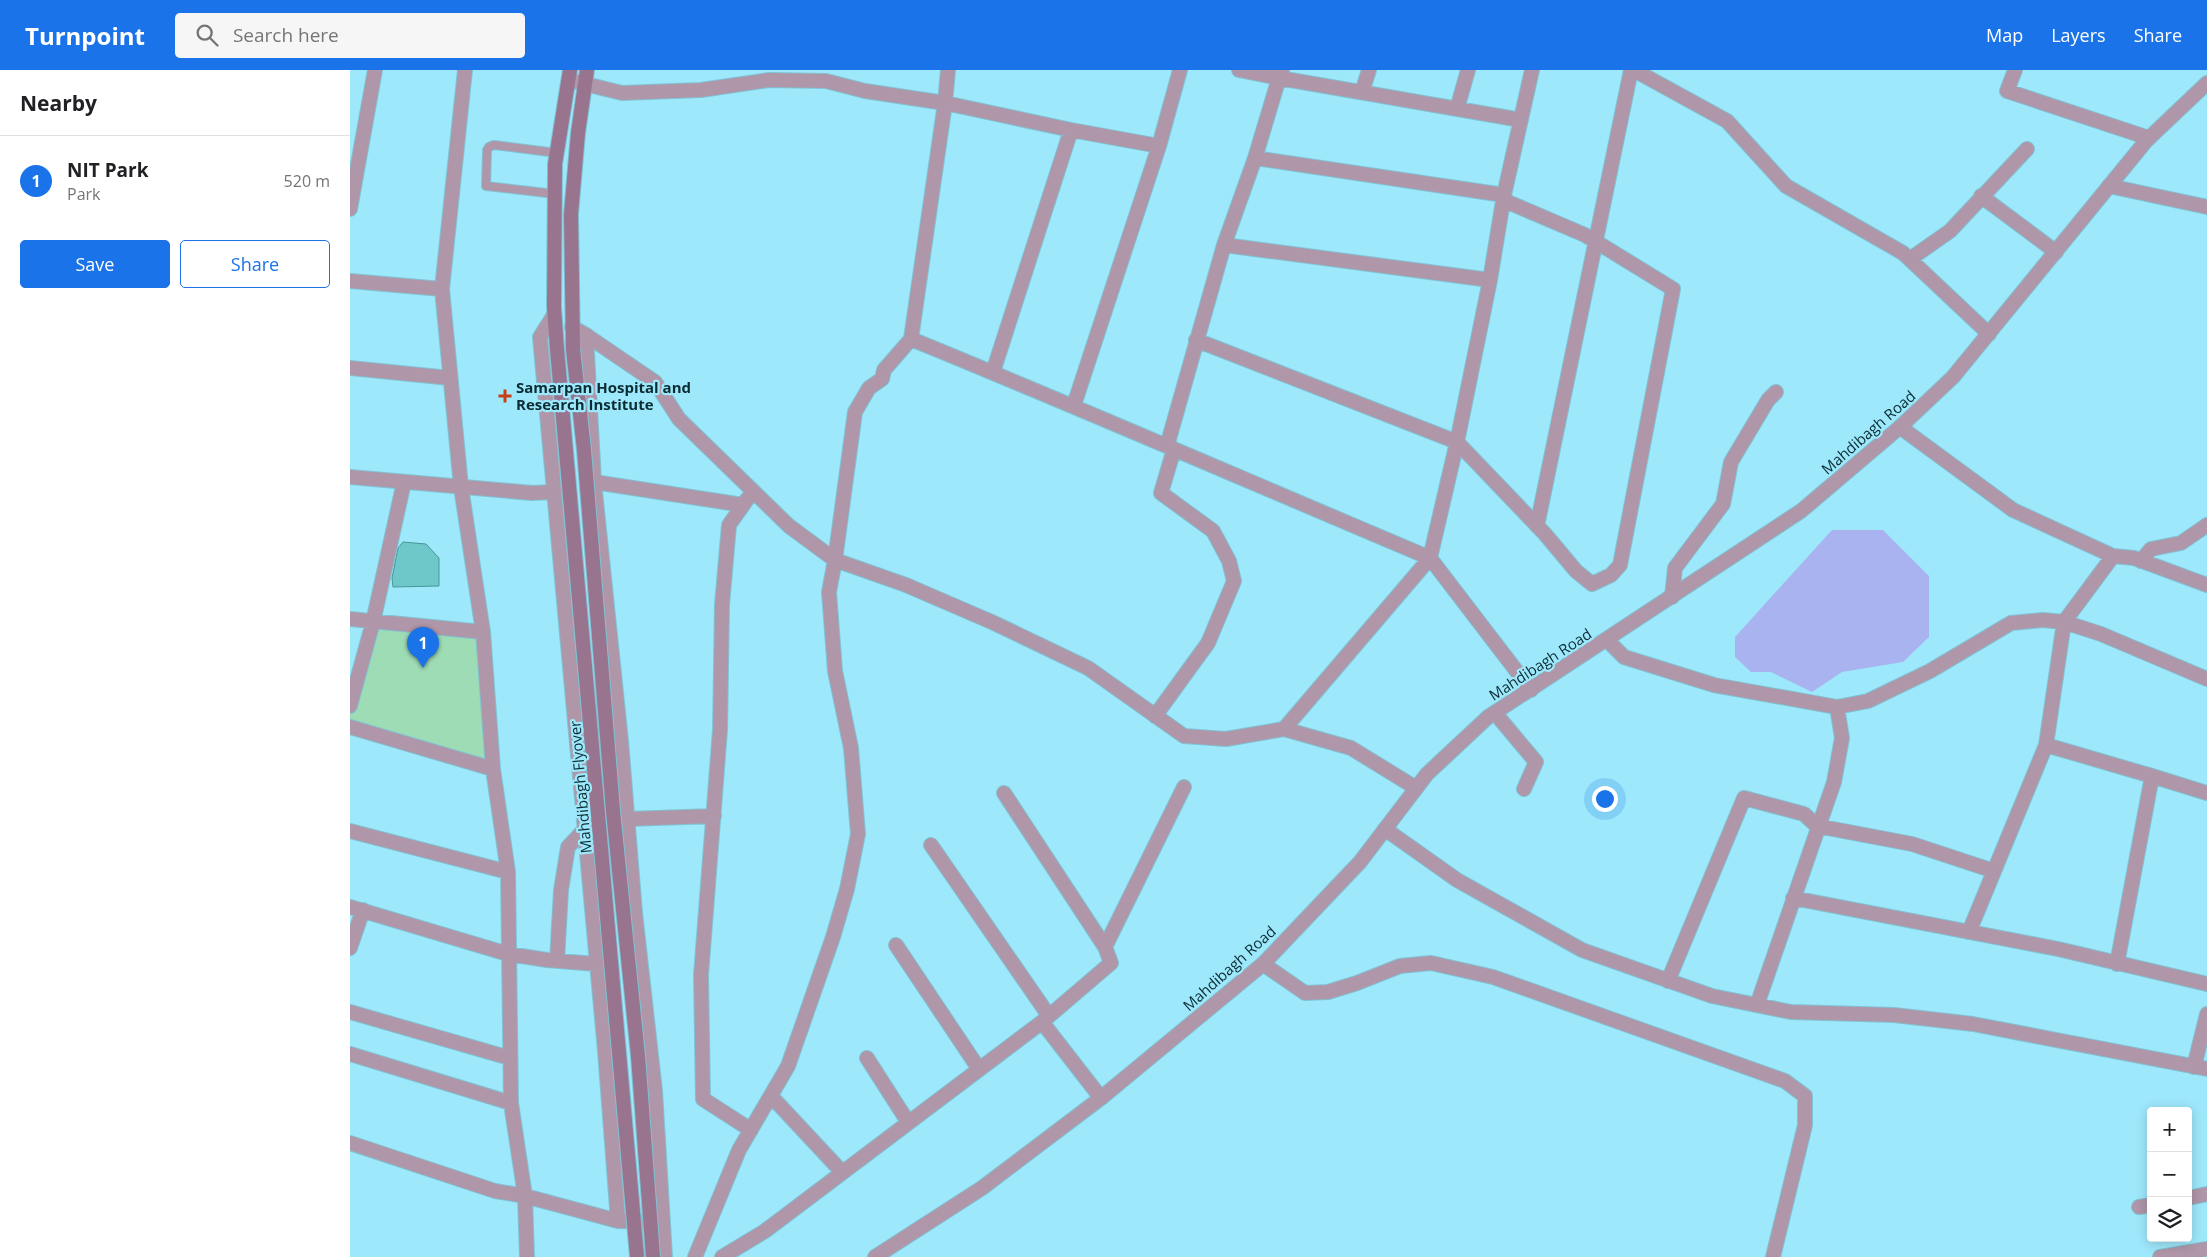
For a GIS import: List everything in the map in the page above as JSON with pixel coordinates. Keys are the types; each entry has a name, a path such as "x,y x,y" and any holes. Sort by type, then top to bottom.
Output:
{"main road":[{"name":"Mahdibagh Flyover","path":"570,75 557,153 554,315 637,1257"},
{"name":"Mahdibagh Flyover","path":"587,77 578,133 571,214 573,349 586,470 614,811 638,1056 653,1257"}],"street":[{"path":"350,209 375,70"},
{"path":"465,70 442,289 461,487 482,632 493,769 508,872 511,1103 525,1196 527,1257"},
{"path":"695,1257 739,1150 788,1066 833,937 847,889 858,834 851,748 835,671 829,592 855,412 869,388 882,379 884,370 911,339 945,103 948,70"},
{"path":"1074,405 1159,146 1180,70"},
{"path":"1239,70 1280,74 1362,92 1521,120"},
{"path":"1362,92 1369,70"},
{"path":"1457,109 1468,70"},
{"path":"1284,729 1430,558 1457,442 1490,280 1504,198 1532,70"},
{"path":"1537,526 1633,70 1727,121 1786,186 1903,253 1989,334"},
{"path":"2015,70 2007,91 2149,138"},
{"path":"1155,716 1208,643 1234,580 1229,561 1213,531 1161,493 1196,340 1224,244 1255,158 1280,74"},
{"path":"570,75 587,77 622,93 702,90 769,80 826,82 865,91 945,103 1071,130 1159,146"},
{"name":"Mahdibagh Road","path":"875,1257 982,1188 1101,1098 1263,964 1360,862 1427,774 1494,713 1801,511 1900,427 1953,377 2149,138 2207,83"},
{"path":"993,372 1071,130"},
{"path":"1910,259 1950,231 2027,149"},
{"path":"1196,340 1457,442 1537,526 1576,571 1592,584 1611,575 1620,565 1673,288 1585,235 1504,198 1255,158"},
{"path":"2110,186 2207,207"},
{"path":"1981,196 2056,252"},
{"path":"1224,244 1490,280"},
{"path":"350,281 442,289"},
{"path":"554,315 540,337 618,1221"},
{"path":"572,327 655,382 679,419 789,526 835,560 914,589 994,623 1088,668 1184,736 1226,739 1284,729 1351,748 1416,788"},
{"path":"586,335 594,482 628,819 635,913 655,1091 665,1257"},
{"path":"911,339 1074,405 1170,448 1430,558 1531,690"},
{"path":"350,368 450,378"},
{"path":"1672,597 1676,568 1723,504 1731,462 1768,400 1776,392"},
{"path":"1900,427 2013,510 2113,556 2141,561 2207,585"},
{"path":"350,477 532,493 554,492"},
{"path":"350,706 373,622 404,482"},
{"path":"594,482 743,505"},
{"path":"751,1130 703,1099 702,975 720,730 722,605 729,525 753,491"},
{"path":"2141,561 2151,549 2181,543 2207,525"},
{"path":"1969,932 2046,745 2064,622 2113,556"},
{"path":"350,619 482,632"},
{"path":"1607,640 1624,657 1714,685 1838,707 1868,701 1921,675 2011,623 2043,620 2064,622 2101,634 2207,679"},
{"path":"1757,1005 1817,826 1834,782 1842,738 1838,707"},
{"path":"1494,713 1536,762 1524,789"},
{"path":"350,727 493,769"},
{"path":"2046,745 2207,793"},
{"path":"2117,964 2152,776"},
{"path":"1105,947 1184,787"},
{"path":"722,1257 766,1231 1045,1019 1111,963 1105,947 1004,793"},
{"path":"1668,981 1744,798 1804,814 1817,826 1912,844 1994,870"},
{"path":"628,819 714,816"},
{"path":"556,961 561,890 568,847 584,829"},
{"path":"1385,829 1457,880 1582,950 1712,996 1791,1012 1894,1015 1973,1024 2201,1068 2207,1014"},
{"path":"350,831 508,872"},
{"path":"931,845 1045,1019 1101,1098"},
{"path":"1793,898 2058,949 2207,984"},
{"path":"350,948 356,909 508,954 556,961 596,964"},
{"path":"896,945 979,1069"},
{"path":"1263,964 1306,993 1335,990 1400,966 1431,963 1493,977 1785,1081 1805,1096 1805,1125 1773,1257"},
{"path":"350,1012 510,1058"},
{"path":"350,1054 511,1103"},
{"path":"867,1058 908,1122"},
{"path":"771,1096 842,1172"},
{"path":"350,1143 495,1191 525,1196 618,1221 663,1222"},
{"path":"2192,1197 2207,1194"},
{"path":"2160,1257 2207,1249"}],"lane":[{"path":"555,194 486,186 486,158 487,150 494,145 557,153"}],"green space":[{"path":"373,622 483,632 493,769 350,727 350,705"}],"water":[{"path":"1832,530 1883,530 1929,576 1929,637 1903,662 1842,672 1812,692 1771,672 1751,672 1735,657 1735,637"}],"building":[{"path":"403,542 426,544 439,558 439,586 393,587 392,578 398,548"}],"place":[{"name":"Samarpan Hospital and Research Institute","path":"505,396"},
{"name":"NIT Park","path":"423,668"}]}
